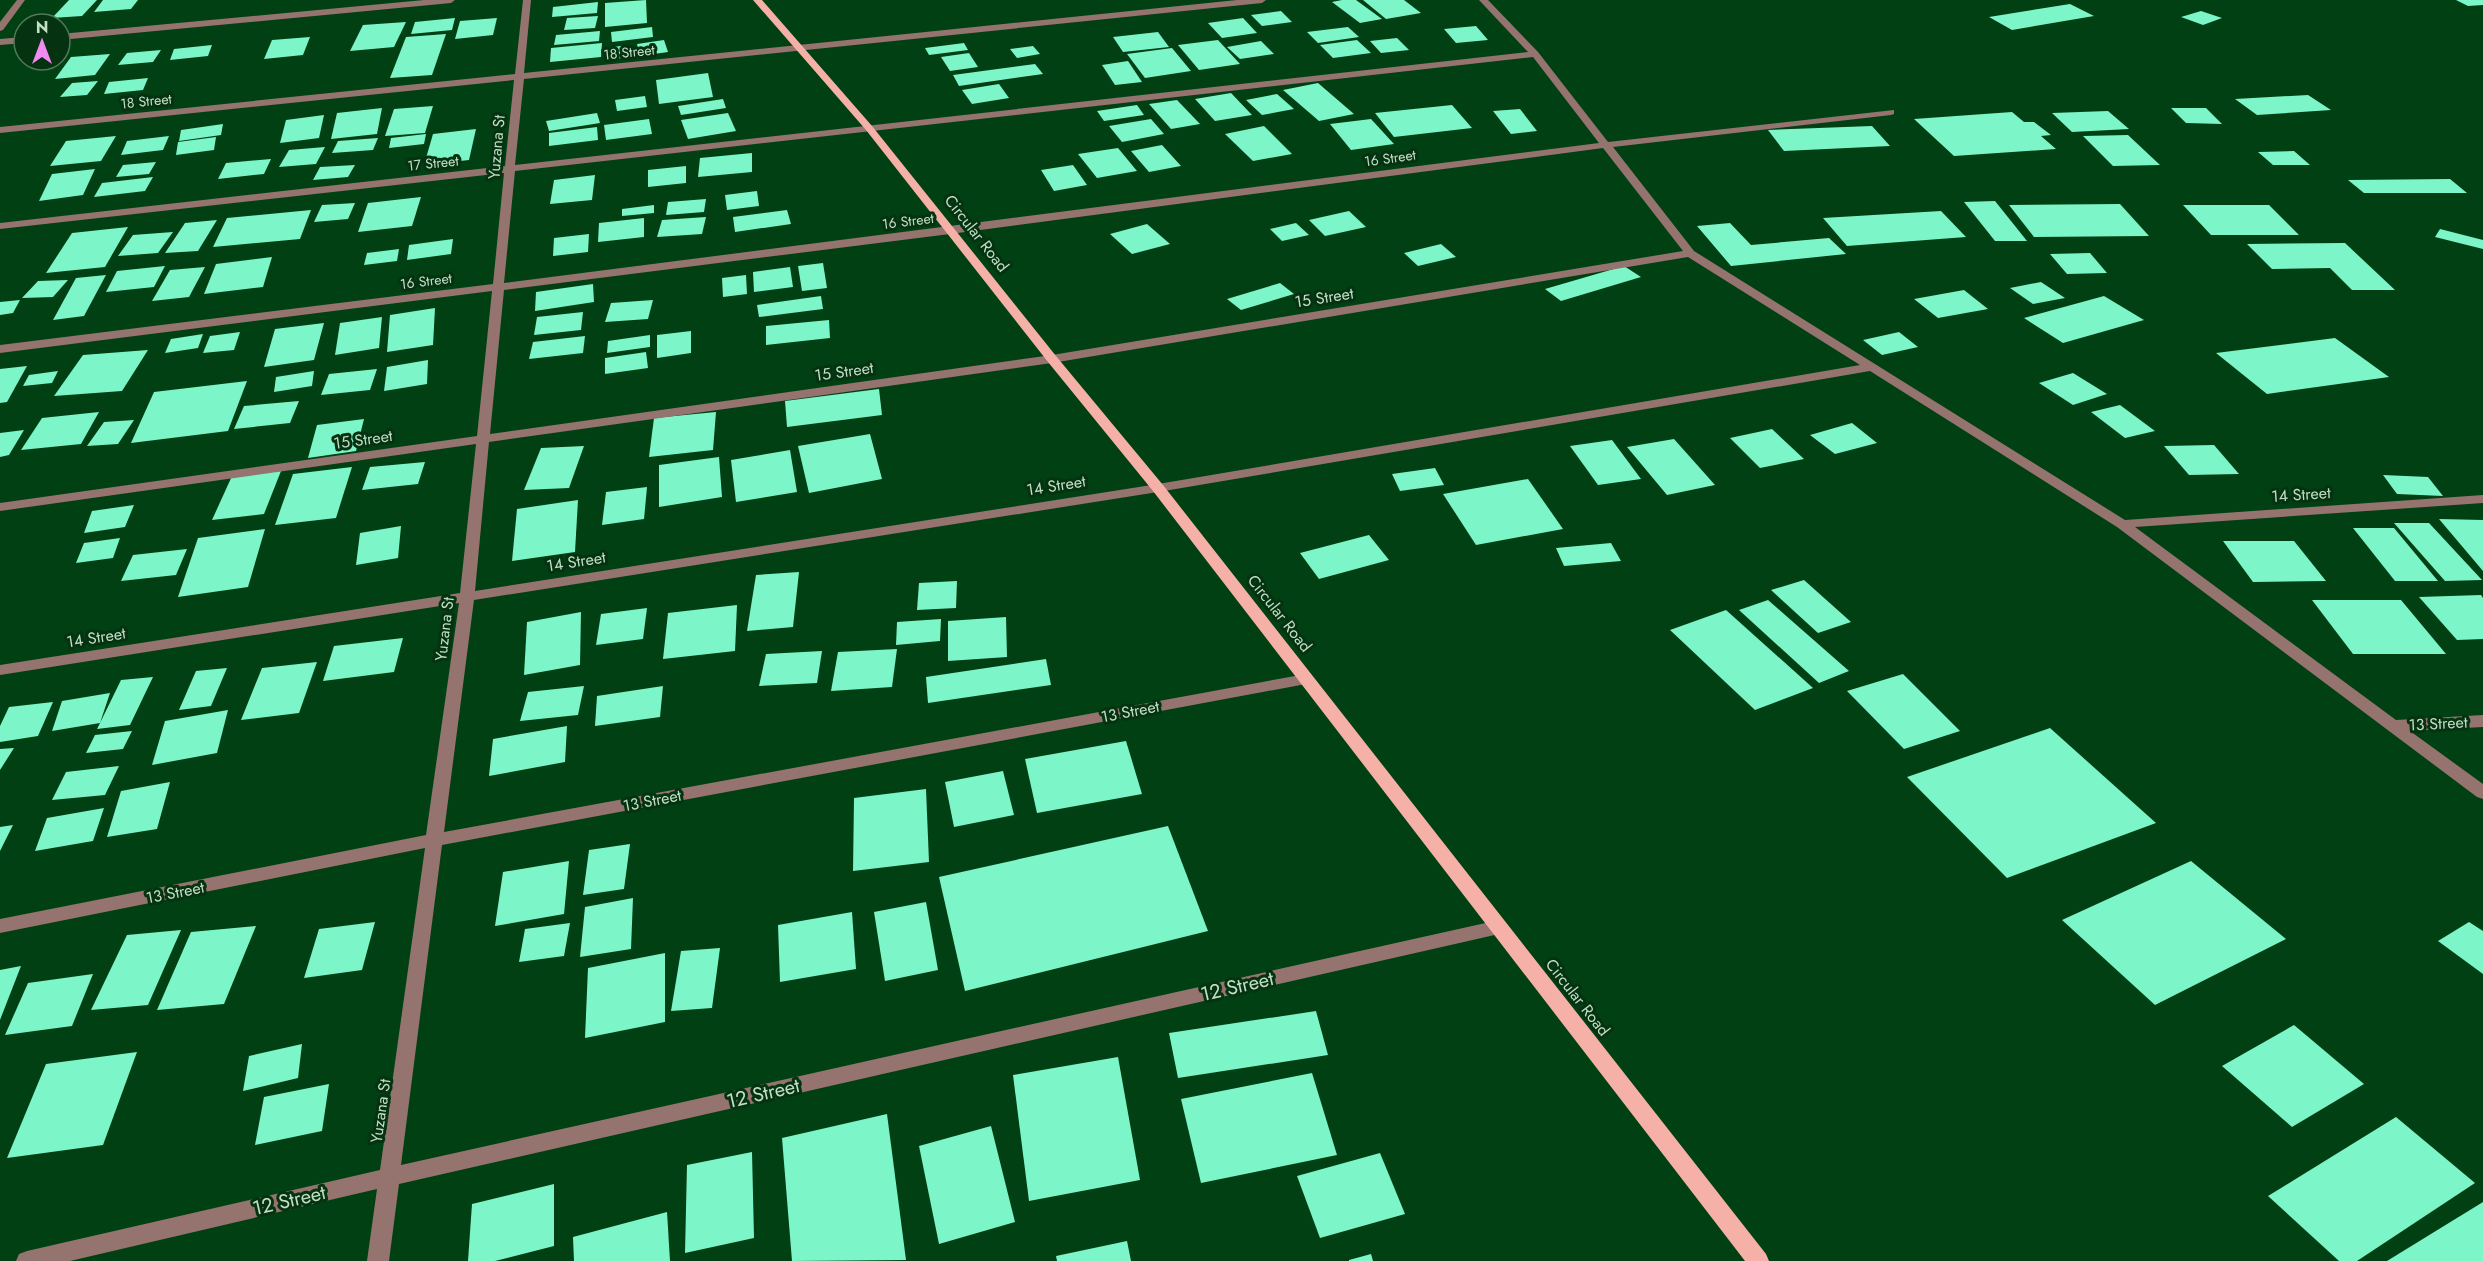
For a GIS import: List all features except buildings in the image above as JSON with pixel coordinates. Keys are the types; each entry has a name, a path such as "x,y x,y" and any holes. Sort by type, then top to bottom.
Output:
{"main road":[{"name":"Circular Road","path":"757,0 869,128 1052,359 1158,488 1758,1261"}],"street":[{"path":"0,28 21,0"},
{"path":"72,36 450,0"},
{"name":"Yuzana St","path":"378,1261 467,596 512,169 527,0"},
{"name":"18 Street","path":"0,130 1262,0"},
{"path":"1483,0 1535,54 1690,253 2122,524 2483,793"},
{"name":"17 Street","path":"0,226 1535,54"},
{"name":"16 Street","path":"0,349 950,231 1606,145 1891,112"},
{"name":"15 Street","path":"0,507 1052,359 1690,253"},
{"name":"14 Street","path":"0,670 1158,488 1872,367"},
{"name":"14 Street","path":"2122,524 2483,499"},
{"name":"13 Street","path":"0,926 435,840 1306,678"},
{"name":"13 Street","path":"2393,726 2483,720"},
{"name":"12 Street","path":"27,1261 389,1177 1499,927"}]}
